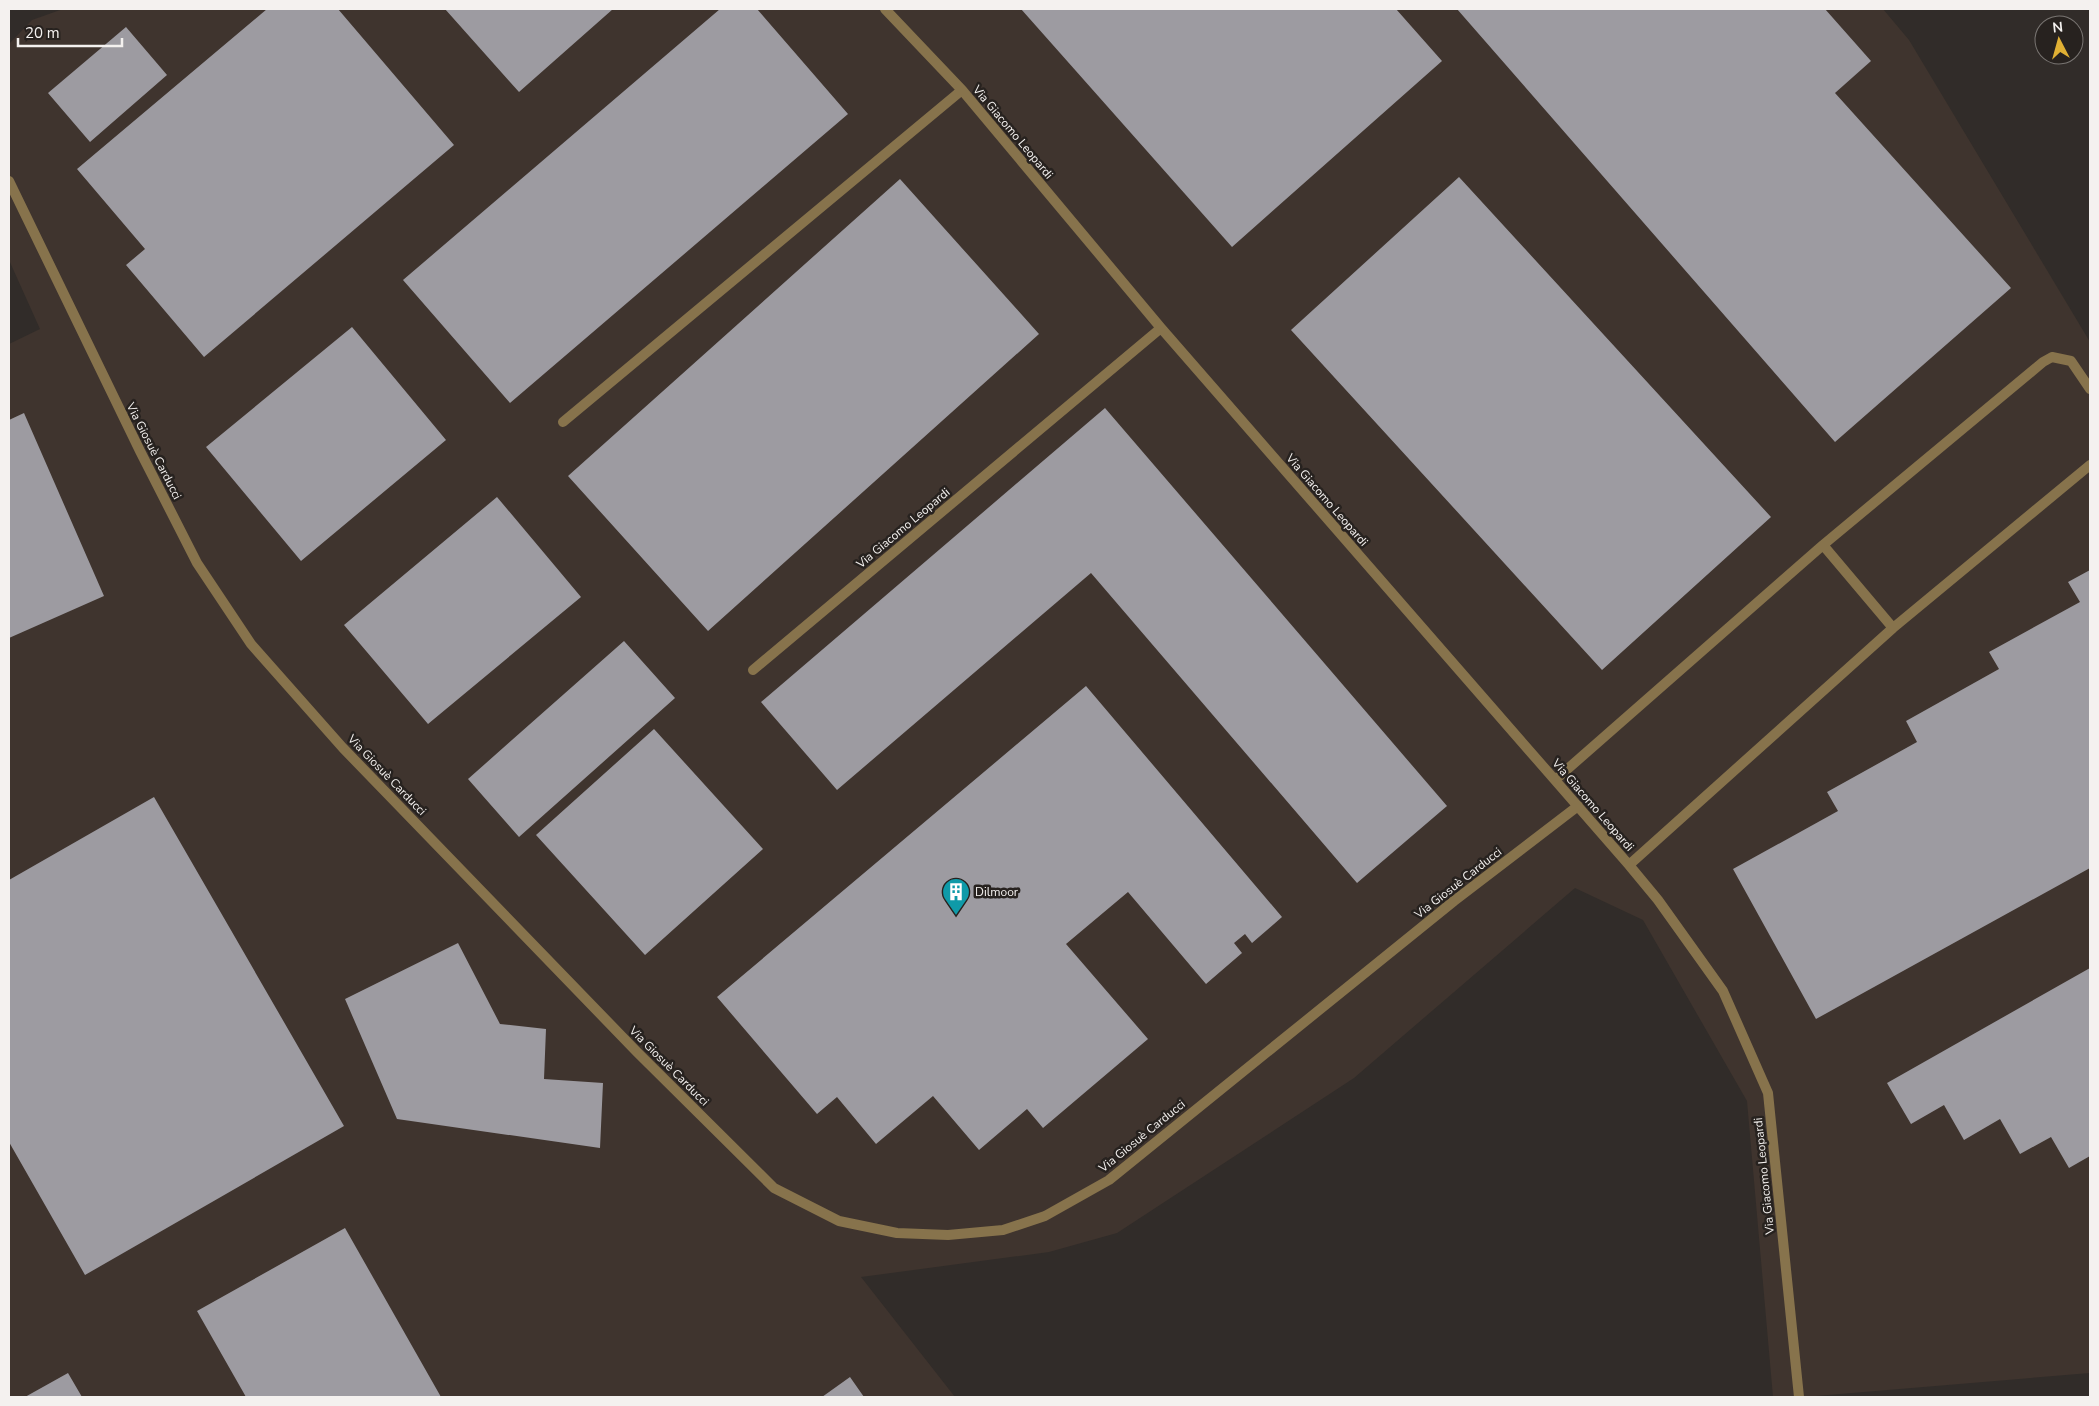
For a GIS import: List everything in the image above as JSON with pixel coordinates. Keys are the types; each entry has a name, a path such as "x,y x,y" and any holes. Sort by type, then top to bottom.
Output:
{"street":[{"name":"Via Giacomo Leopardi","path":"885,9 962,90 1161,328 1629,865 1658,900 1723,991 1768,1093 1799,1397"},
{"name":"Via Giacomo Leopardi","path":"564,422 962,90"},
{"name":"Via Giosuè Carducci","path":"9,181 140,452 197,563 251,644 343,748 637,1052 774,1188 839,1220 897,1232 948,1235 1004,1230 1045,1216 1101,1184 1454,901 1578,806"},
{"name":"Via Giacomo Leopardi","path":"752,670 1161,328"},
{"path":"1555,780 1824,545 2043,362 2052,357 2071,361 2090,390"},
{"path":"1629,865 1893,628 2090,465"},
{"path":"1824,545 1893,628"}],"shaded area":[{"path":"63,9 1883,9 1909,40 2090,342 2090,1373 1804,1397 1773,1397 1747,1101 1643,920 1575,888 1354,1078 1117,1233 1049,1252 861,1277 955,1397 9,1397 9,344 40,329 9,260 9,44 32,20"}],"building":[{"path":"267,9 338,9 454,145 204,357 126,265 145,249 77,169"},
{"path":"445,9 613,9 519,92"},
{"path":"720,9 757,9 848,114 510,403 403,280"},
{"path":"1021,9 1396,9 1442,61 1232,247"},
{"path":"1457,9 1825,9 1871,61 1835,93 2011,288 1835,442"},
{"path":"126,27 167,75 90,142 48,93"},
{"path":"1459,177 1771,517 1602,670 1291,330"},
{"path":"900,179 1039,334 708,631 568,476"},
{"path":"352,327 446,440 301,561 206,447"},
{"path":"1105,408 1447,806 1357,883 1091,573 837,790 761,702"},
{"path":"24,413 104,596 9,638 9,420"},
{"path":"497,497 581,597 428,724 344,625"},
{"path":"2090,570 2090,868 1816,1019 1733,869 1838,811 1827,792 1917,742 1906,721 1999,669 1989,652 2080,602 2068,582"},
{"path":"624,641 675,698 519,837 468,779"},
{"name":"Dilmoor","path":"1086,686 1282,917 1252,943 1245,934 1234,943 1242,953 1206,984 1128,892 1066,944 1148,1039 1043,1128 1027,1109 979,1150 933,1096 876,1144 837,1097 817,1114 717,997"},
{"path":"654,729 763,849 645,955 536,835"},
{"path":"154,797 344,1126 85,1275 9,1142 9,880"},
{"path":"458,943 500,1024 546,1029 544,1079 603,1083 600,1148 397,1119 345,999"},
{"path":"2090,968 2090,1156 2069,1168 2051,1137 2020,1154 2000,1119 1964,1140 1944,1105 1911,1124 1887,1083"},
{"path":"345,1228 441,1397 246,1397 197,1311"},
{"path":"68,1373 82,1397 25,1397"},
{"path":"850,1377 864,1397 822,1397"}],"place":[{"name":"Dilmoor","path":"956,916"}]}
